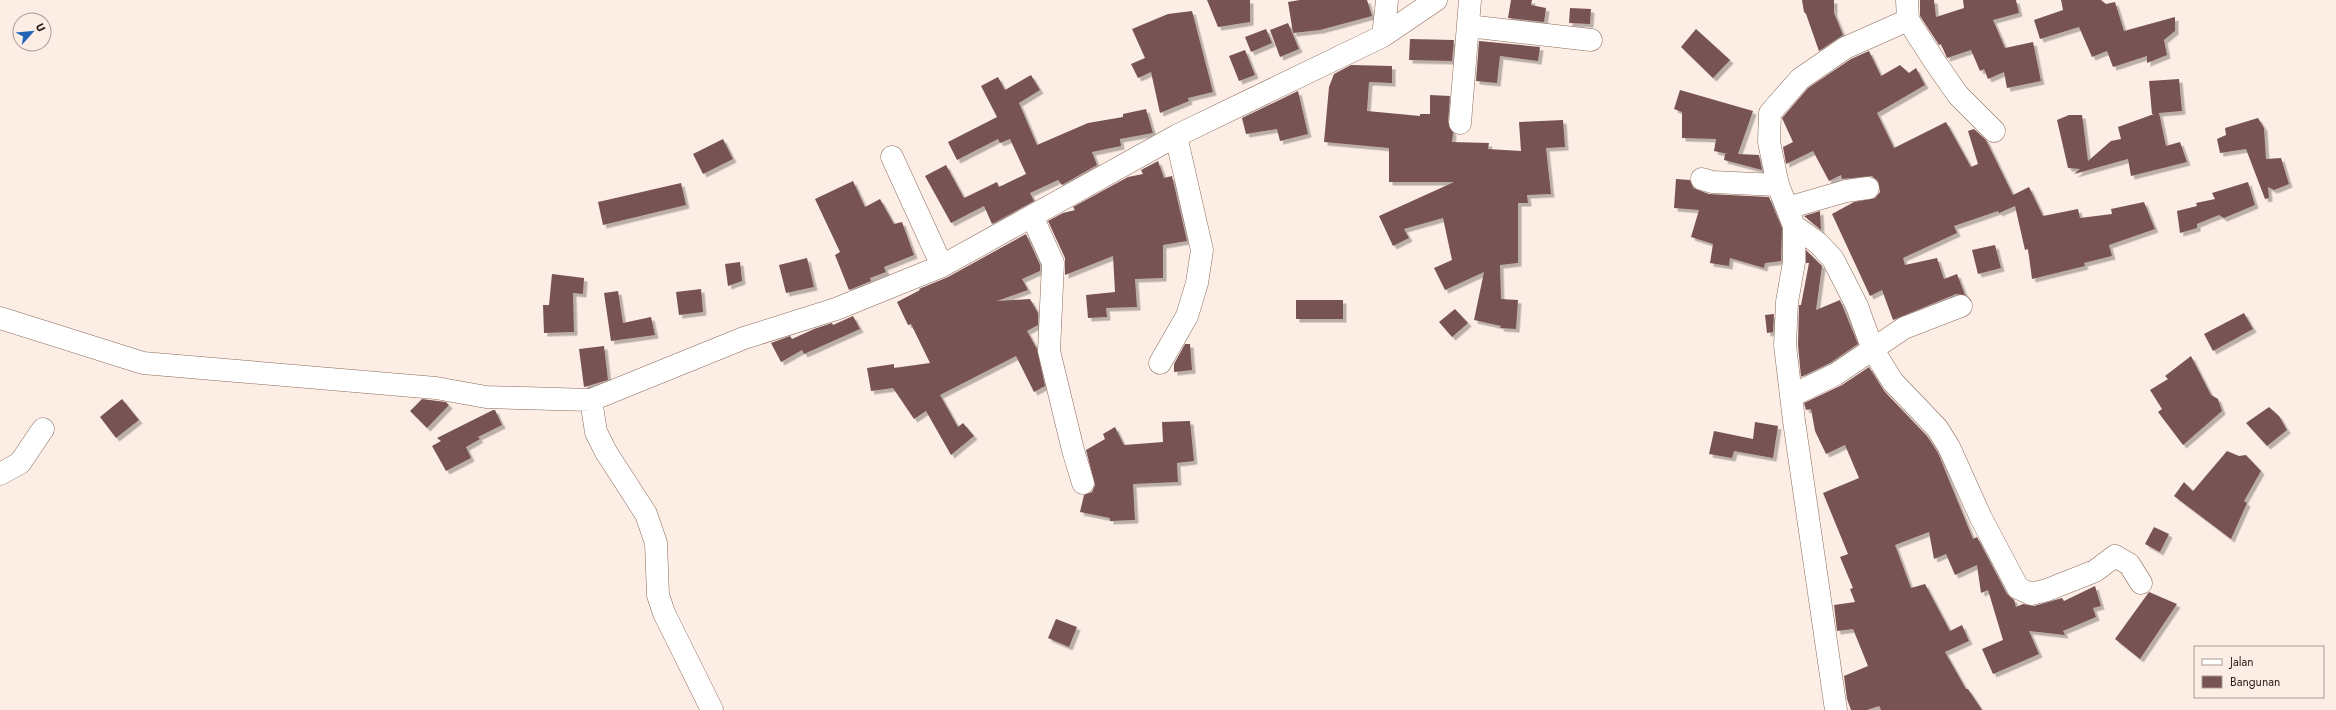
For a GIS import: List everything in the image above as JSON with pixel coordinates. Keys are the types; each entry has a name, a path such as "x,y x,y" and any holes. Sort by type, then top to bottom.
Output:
{"street":[{"path":"1383,36 1387,0"},
{"path":"0,318 143,363 428,387 486,397 591,400 737,340 836,309 942,266 1176,136 1383,36 1436,0"},
{"path":"1460,123 1470,0"},
{"path":"1836,710 1785,345 1786,302 1794,262 1791,217 1778,185 1769,142 1770,113 1800,79 1845,48 1908,10 1935,62 1958,95 1994,131"},
{"path":"1468,26 1591,40"},
{"path":"1160,363 1187,316 1197,283 1202,250 1176,136"},
{"path":"892,157 942,266"},
{"path":"1702,178 1712,182 1778,185"},
{"path":"1791,217 1846,191 1868,188"},
{"path":"1032,216 1053,263 1049,351 1073,450 1084,482"},
{"path":"1791,217 1833,259 1856,306 1873,350 1893,382 1937,428 1949,447 1981,518 2022,591 2031,594 2047,590 2095,571 2115,556 2129,564 2141,582"},
{"path":"1791,396 1836,374 1904,328 1961,306"},
{"path":"591,400 596,432 606,452 646,514 656,543 658,595 664,613 712,710"},
{"path":"0,474 20,463 43,429"}],"building":[{"path":"1207,0 1250,0 1250,22 1218,27"},
{"path":"1300,0 1367,0 1372,16 1320,30 1293,33 1288,2"},
{"path":"1511,0 1532,0 1531,5 1546,8 1544,22 1508,18"},
{"path":"1802,0 1834,0 1834,13 1843,35 1819,51 1804,12"},
{"path":"1920,0 1934,0 1936,17 1964,8 1963,0 2016,0 2019,13 1993,20 2005,48 2033,42 2041,81 2007,88 2004,72 1988,79 1984,69 1980,71 1971,50 1947,58 1941,44 1939,45 1920,16"},
{"path":"2061,0 2101,0 2106,4 2115,2 2124,31 2175,17 2175,31 2164,40 2167,55 2147,63 2147,56 2113,67 2107,51 2092,57 2079,27 2040,39 2034,20 2063,10"},
{"path":"1570,8 1591,9 1590,24 1569,23"},
{"path":"1192,11 1213,92 1188,98 1189,101 1160,113 1151,72 1138,78 1131,64 1145,58 1132,29 1168,14"},
{"path":"1288,23 1299,49 1280,57 1270,30"},
{"path":"1266,29 1272,43 1251,52 1245,37"},
{"path":"1696,29 1730,60 1713,78 1681,47"},
{"path":"1410,39 1454,40 1452,61 1409,60"},
{"path":"1479,41 1540,47 1538,61 1500,56 1497,83 1476,81"},
{"path":"1245,50 1255,75 1239,81 1229,56"},
{"path":"1869,51 1881,76 1900,65 1909,73 1916,68 1925,85 1877,113 1894,148 1946,122 1971,167 1978,164 1968,131 1974,129 1986,140 2013,195 2029,187 2043,216 2078,209 2080,218 2112,214 2111,209 2144,202 2155,229 2109,245 2112,256 2084,263 2085,266 2032,279 2028,249 2025,250 2015,206 1999,213 1998,211 1954,226 1957,233 1903,258 1905,265 1937,258 1944,279 1957,274 1965,295 1956,294 1893,320 1882,290 1870,296 1832,214 1854,202 1875,198 1880,192 1878,181 1872,176 1842,179 1841,175 1829,181 1813,151 1786,164 1783,147 1793,142 1782,118 1808,88 1851,59"},
{"path":"1351,65 1392,66 1392,83 1369,82 1367,111 1420,116 1420,114 1430,114 1430,95 1450,96 1448,122 1453,133 1452,142 1489,143 1488,149 1521,151 1519,122 1563,120 1565,147 1546,148 1551,194 1527,195 1528,203 1518,203 1518,263 1500,265 1501,299 1518,300 1516,329 1500,328 1501,326 1474,320 1484,272 1445,290 1434,268 1452,260 1443,218 1404,229 1409,238 1393,246 1379,216 1454,182 1389,182 1389,148 1324,142 1329,87 1334,74"},
{"path":"1031,75 1040,90 1019,103 1037,145 1088,123 1123,117 1123,114 1146,109 1153,133 1120,139 1121,146 1092,152 1097,165 1062,185 1058,180 1030,193 1034,201 992,224 984,206 951,223 925,176 946,165 964,198 997,182 999,187 1026,174 1010,139 1000,143 998,139 957,160 948,142 997,117 981,86 998,77 1005,90"},
{"path":"2179,79 2182,111 2159,113 2166,146 2180,142 2187,162 2131,176 2128,159 2074,174 2080,169 2068,168 2057,120 2069,115 2082,115 2088,161 2111,141 2121,139 2118,127 2154,114 2152,114 2149,81"},
{"path":"1680,90 1753,111 1738,154 1759,155 1762,170 1724,160 1725,154 1728,154 1714,151 1716,139 1682,138 1682,112 1674,109"},
{"path":"1298,91 1308,134 1280,141 1277,129 1246,134 1242,118"},
{"path":"2258,118 2264,128 2266,159 2281,158 2289,184 2274,190 2268,187 2269,198 2265,199 2246,149 2220,153 2217,139 2226,135 2225,128"},
{"path":"723,139 733,159 703,174 693,154"},
{"path":"1158,161 1164,178 1172,176 1187,241 1163,245 1163,278 1135,279 1137,307 1106,308 1107,317 1088,318 1086,295 1115,292 1113,256 1065,275 1065,258 1048,221 1063,213 1075,210 1073,207 1128,177 1143,174 1141,170"},
{"path":"1676,179 1690,180 1693,188 1709,194 1769,197 1782,228 1781,261 1765,263 1764,268 1730,258 1729,266 1710,263 1713,244 1691,237 1699,210 1674,208"},
{"path":"853,181 865,207 880,199 894,224 902,222 914,255 884,267 886,272 870,278 871,281 849,290 835,255 840,252 815,199"},
{"path":"2248,182 2255,205 2224,218 2219,215 2197,224 2197,228 2180,233 2177,211 2197,206 2196,203 2215,199 2212,193"},
{"path":"681,183 686,205 603,225 598,202"},
{"path":"1820,211 1821,230 1804,216"},
{"path":"1026,234 1040,265 1040,271 1022,279 1028,290 997,301 1030,299 1038,313 1038,325 1027,331 1037,349 1045,386 1034,392 1016,356 940,395 958,427 963,423 974,436 951,455 926,411 914,419 893,388 871,391 867,368 894,364 894,368 930,363 911,324 908,325 897,302 920,290 919,289 948,277"},
{"path":"1995,245 2001,268 1978,274 1972,250"},
{"path":"1806,250 1822,266 1816,310 1840,300 1858,344 1830,363 1801,377 1798,345 1799,305 1801,305 1809,263 1806,263"},
{"path":"807,258 814,287 786,293 779,265"},
{"path":"740,262 742,281 728,286 725,264"},
{"path":"552,274 584,278 583,294 573,293 574,332 544,333 543,305 549,305"},
{"path":"701,289 703,312 679,315 676,292"},
{"path":"618,291 623,323 651,317 655,335 611,341 604,293"},
{"path":"1296,300 1343,300 1343,319 1296,319"},
{"path":"1455,309 1468,323 1452,337 1439,322"},
{"path":"2244,313 2253,329 2213,351 2204,334"},
{"path":"1774,314 1773,332 1767,333 1765,315"},
{"path":"853,316 860,329 804,354 802,350 781,362 771,343 790,336 792,339 814,329 832,323 833,325"},
{"path":"1185,344 1190,344 1192,370 1174,372 1174,364"},
{"path":"604,346 608,380 584,387 579,349"},
{"path":"2191,356 2211,395 2218,399 2222,411 2183,445 2158,412 2162,409 2150,390 2168,379 2165,376"},
{"path":"1869,367 1884,391 1927,436 1938,453 1973,539 1977,537 2007,594 2014,600 2016,607 2023,604 2034,606 2062,598 2064,601 2095,586 2101,606 2093,608 2096,617 2063,631 2065,635 2029,631 2039,654 1993,674 1982,649 2003,640 1988,590 1981,593 1977,565 1955,575 1946,554 1934,559 1929,532 1895,545 1911,588 1925,584 1950,631 1962,625 1969,641 1945,652 1966,689 1968,689 1982,710 1881,710 1879,706 1867,710 1851,710 1847,699 1844,676 1868,666 1853,629 1837,631 1834,605 1855,602 1850,589 1853,588 1840,557 1848,554 1823,493 1859,478 1845,445 1826,454 1815,431 1811,409 1806,410 1804,403 1842,385"},
{"path":"122,399 139,420 116,438 100,417"},
{"path":"422,399 446,402 449,405 427,428 410,411"},
{"path":"2269,407 2279,416 2287,430 2267,446 2246,423"},
{"path":"495,410 502,425 478,437 480,439 466,447 471,458 446,471 432,446 441,441 437,438"},
{"path":"1190,421 1194,461 1177,463 1178,482 1133,484 1135,520 1110,521 1110,518 1080,512 1084,495 1092,492 1095,485 1086,450 1105,439 1103,434 1115,427 1124,445 1163,442 1162,422"},
{"path":"1755,422 1778,426 1773,458 1734,451 1732,458 1709,454 1714,431 1753,439"},
{"path":"2227,451 2239,456 2246,455 2261,471 2244,501 2247,503 2231,539 2174,496 2184,482 2193,491"},
{"path":"2154,527 2169,534 2160,552 2145,544"},
{"path":"2149,592 2177,604 2140,659 2115,639"},
{"path":"1056,619 1077,627 1069,647 1048,638"}]}
